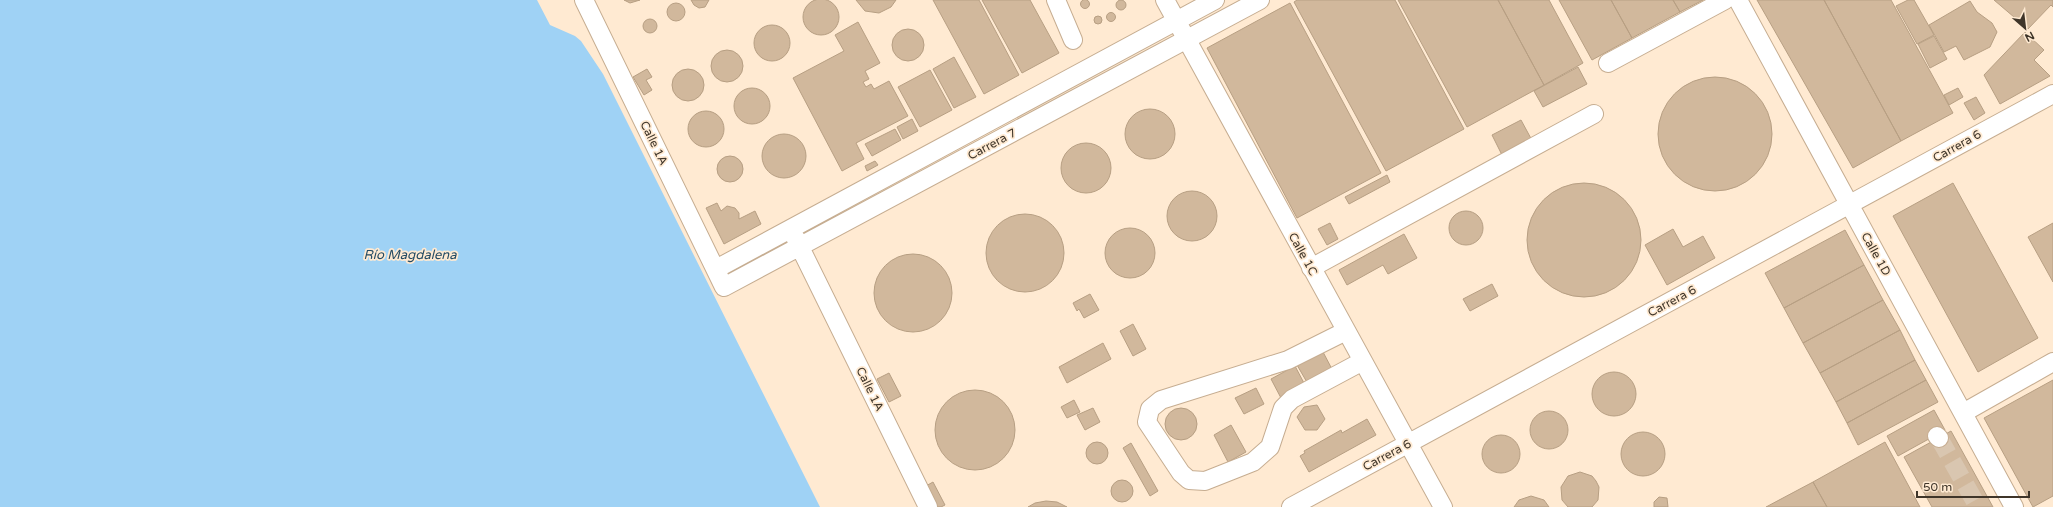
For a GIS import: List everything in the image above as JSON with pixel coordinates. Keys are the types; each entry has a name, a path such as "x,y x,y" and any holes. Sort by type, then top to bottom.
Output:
{"street":[{"name":"Calle 1A","path":"584,0 724,287"},
{"path":"1056,0 1073,40"},
{"name":"Calle 1C","path":"1165,0 1443,507"},
{"name":"Carrera 7","path":"716,269 1215,0"},
{"name":"Carrera 7","path":"724,287 1260,0"},
{"path":"1608,63 1725,0"},
{"name":"Calle 1D","path":"1738,0 2014,507"},
{"path":"1091,66 1102,85"},
{"name":"Carrera 6","path":"1291,507 2053,94"},
{"path":"1311,268 1594,114"},
{"path":"966,134 975,153"},
{"name":"Calle 1A","path":"790,229 928,507"},
{"path":"1346,331 1288,360 1254,369 1161,400 1150,409 1147,422 1181,473 1189,480 1205,481 1253,462 1270,447 1283,408 1292,398 1363,362"},
{"path":"1963,413 2053,362"}],"water":[{"name":"Río Magdalena","path":"0,0 537,0 550,25 575,36 581,41 603,74 820,507 0,507"}],"building":[{"path":"825,-1 834,4 838,10 838,24 834,30 825,35 817,35 808,30 804,24 803,13 808,4 814,0"},
{"path":"1085,-1 1090,4 1085,9 1080,4"},
{"path":"624,0 640,0 630,3"},
{"path":"691,0 709,0 705,7 699,8 694,5"},
{"path":"856,0 896,0 891,7 879,13 865,11"},
{"path":"933,0 979,0 1019,75 984,94"},
{"path":"982,0 1030,0 1059,53 1022,73"},
{"path":"1119,0 1123,0 1125,1 1125,9 1119,10 1116,7 1116,3"},
{"path":"1297,0 1395,0 1464,129 1386,171 1294,2"},
{"path":"1398,0 1498,0 1544,85 1467,127"},
{"path":"1498,0 1549,0 1583,63 1544,85"},
{"path":"1559,0 1611,0 1632,38 1592,60"},
{"path":"1611,0 1673,0 1680,12 1632,38"},
{"path":"1673,0 1703,0 1680,12"},
{"path":"1757,0 1824,0 1901,141 1853,168"},
{"path":"1824,0 1891,0 1953,113 1901,141"},
{"path":"1908,0 1914,0 1934,35 1917,44 1896,6"},
{"path":"1994,0 2053,0 2053,7 2051,5 2028,29"},
{"path":"1970,1 1977,12 1992,23 1997,32 1990,47 1964,60 1956,46 1944,52 1929,25"},
{"path":"672,3 680,3 685,8 683,19 680,21 672,21 667,16 667,8"},
{"path":"1290,3 1381,173 1297,218 1207,48"},
{"path":"1111,12 1116,17 1111,22 1106,17"},
{"path":"1096,16 1100,16 1102,20 1100,24 1096,24 1094,22 1094,18"},
{"path":"647,19 653,19 657,23 657,29 653,33 647,33 643,29 643,23"},
{"path":"858,22 880,63 865,71 869,79 863,82 866,87 871,84 874,89 889,81 908,116 856,143 864,159 842,171 793,78 844,51 835,35"},
{"path":"776,25 785,30 789,36 789,50 785,56 776,61 768,61 759,56 755,50 754,39 759,30 765,26"},
{"path":"905,29 911,29 921,36 924,45 923,51 917,58 911,61 905,61 895,54 892,48 892,42 899,32"},
{"path":"2025,32 2044,50 2034,60 2050,76 2000,104 1984,75"},
{"path":"1934,36 1947,59 1930,68 1918,44"},
{"path":"727,50 733,51 740,57 743,66 742,72 736,79 727,82 721,81 714,75 711,66 712,60 718,53"},
{"path":"954,57 976,97 954,108 933,69"},
{"path":"1578,67 1587,84 1543,107 1534,91"},
{"path":"647,69 652,77 646,80 652,90 644,95 633,77"},
{"path":"685,69 691,69 701,76 704,85 703,91 697,98 691,101 685,101 675,94 672,88 672,82 679,72"},
{"path":"930,70 952,110 920,127 898,87"},
{"path":"1715,77 1726,78 1737,82 1755,94 1767,112 1771,123 1771,145 1767,156 1755,174 1737,186 1726,190 1715,191 1704,190 1693,186 1675,174 1663,156 1659,145 1658,134 1659,123 1663,112 1675,94 1693,82 1704,78"},
{"path":"756,88 765,93 769,99 769,113 765,119 756,124 748,124 739,119 735,113 734,102 739,93 745,89"},
{"path":"1958,88 1963,97 1949,105 1944,95"},
{"path":"1976,97 1985,113 1974,120 1964,103"},
{"path":"1150,109 1164,113 1171,120 1175,134 1171,148 1164,155 1150,159 1136,155 1129,148 1125,134 1129,120 1136,113"},
{"path":"710,111 719,116 723,122 723,136 719,142 710,147 702,147 693,142 689,136 688,125 693,116 699,112"},
{"path":"912,119 918,131 903,139 897,127"},
{"path":"1521,120 1534,144 1504,159 1492,135"},
{"path":"895,129 901,140 872,156 865,144"},
{"path":"780,134 788,134 800,140 806,152 806,160 800,172 788,178 780,178 768,172 762,160 762,152 768,140"},
{"path":"1086,143 1095,145 1104,150 1109,159 1111,168 1109,177 1104,186 1095,191 1086,193 1077,191 1068,186 1063,177 1061,168 1063,159 1068,150 1077,145"},
{"path":"730,156 739,160 743,169 739,178 730,182 721,178 717,169 721,160"},
{"path":"875,161 878,165 867,171 865,166"},
{"path":"1387,175 1390,182 1349,204 1345,197"},
{"path":"1584,183 1595,184 1606,188 1624,200 1636,218 1640,229 1640,251 1636,262 1624,280 1606,292 1595,296 1584,297 1573,296 1562,292 1544,280 1532,262 1528,251 1527,240 1528,229 1532,218 1544,200 1562,188 1573,184"},
{"path":"1953,183 2038,338 1978,372 1893,216"},
{"path":"1192,191 1206,195 1213,202 1217,216 1213,230 1206,237 1192,241 1178,237 1171,230 1167,216 1171,202 1178,195"},
{"path":"717,203 721,211 727,206 735,208 739,213 739,219 755,211 761,224 724,244 706,208"},
{"path":"1463,211 1469,211 1473,212 1480,218 1483,228 1482,235 1476,242 1469,245 1463,245 1459,244 1452,238 1449,231 1449,225 1450,221 1456,214"},
{"path":"1025,214 1040,217 1052,226 1061,238 1064,253 1061,268 1052,280 1040,289 1025,292 1010,289 998,280 989,268 986,253 989,238 998,226 1010,217"},
{"path":"1330,223 1338,239 1327,245 1318,229"},
{"path":"2053,223 2053,282 2028,237"},
{"path":"1130,228 1139,230 1148,235 1153,244 1155,253 1153,262 1148,271 1139,276 1130,278 1121,276 1112,271 1107,262 1105,253 1107,244 1112,235 1121,230"},
{"path":"1673,229 1683,247 1703,236 1715,258 1667,285 1645,245"},
{"path":"1845,230 1864,265 1784,308 1765,273"},
{"path":"1404,234 1417,258 1388,274 1383,265 1347,285 1339,270"},
{"path":"913,254 928,257 940,266 949,278 952,293 949,308 940,320 928,329 913,332 898,329 886,320 877,308 874,293 877,278 886,266 898,257"},
{"path":"1864,265 1883,300 1803,343 1784,308"},
{"path":"1492,284 1498,296 1470,311 1463,299"},
{"path":"1090,294 1099,310 1084,318 1079,309 1077,311 1073,303"},
{"path":"1883,300 1900,330 1820,373 1803,343"},
{"path":"1133,324 1146,349 1133,356 1120,331"},
{"path":"1900,330 1915,360 1836,402 1820,373"},
{"path":"1103,343 1111,359 1067,383 1059,367"},
{"path":"1323,352 1333,371 1308,384 1297,365"},
{"path":"1915,360 1926,380 1847,423 1836,402"},
{"path":"1295,366 1305,385 1281,398 1271,379"},
{"path":"1610,372 1618,372 1630,378 1636,390 1636,398 1630,410 1618,416 1610,416 1598,410 1592,398 1592,390 1598,378"},
{"path":"889,373 901,396 889,402 877,379"},
{"path":"1926,380 1938,402 1858,445 1847,423"},
{"path":"2053,380 2053,496 2033,507 1984,418"},
{"path":"1256,388 1264,404 1244,414 1235,398"},
{"path":"967,390 983,390 1004,401 1015,422 1015,438 1004,459 983,470 967,470 953,464 946,459 941,452 935,438 935,422 941,408 946,401 953,396"},
{"path":"1074,400 1080,412 1067,418 1061,407"},
{"path":"1317,405 1325,419 1317,430 1305,430 1297,417 1304,407"},
{"path":"1093,408 1100,422 1085,430 1077,415"},
{"path":"1178,408 1184,408 1193,412 1197,424 1193,436 1184,440 1178,440 1169,436 1165,427 1165,421 1169,412"},
{"path":"1934,410 1945,430 1898,456 1887,436"},
{"path":"1545,411 1553,411 1563,416 1567,423 1567,437 1563,444 1553,449 1545,449 1535,444 1533,441 1530,434 1530,426 1535,416 1538,414"},
{"path":"1367,419 1376,435 1309,472 1300,456 1305,453 1304,451 1341,430 1342,433"},
{"path":"1231,425 1246,452 1228,462 1214,435"},
{"path":"1951,431 1993,507 1932,507 1904,457"},
{"path":"1639,432 1647,432 1659,438 1665,450 1665,458 1659,470 1647,476 1639,476 1627,470 1621,458 1621,450 1627,438"},
{"path":"1497,435 1505,435 1515,440 1519,447 1519,461 1515,468 1505,473 1497,473 1487,468 1485,465 1482,458 1482,450 1487,440 1490,438"},
{"path":"1097,442 1105,445 1108,453 1105,461 1097,464 1089,461 1086,453 1089,445"},
{"path":"1885,442 1920,507 1827,507 1813,482"},
{"path":"1131,443 1158,491 1150,496 1123,448"},
{"path":"1580,472 1592,476 1596,481 1599,487 1598,500 1592,507 1568,507 1562,500 1561,487 1568,476"},
{"path":"1122,480 1130,483 1133,491 1130,499 1122,502 1114,499 1111,491 1114,483"},
{"path":"933,482 945,505 941,507 937,507 926,486"},
{"path":"1813,482 1827,507 1766,507"},
{"path":"1531,496 1544,500 1549,507 1514,507 1519,500"},
{"path":"1659,497 1667,498 1668,507 1654,507 1654,502"},
{"path":"1046,501 1057,502 1067,507 1028,507 1035,503"}],"tunnel":[{"path":"1939,438 1978,507"}]}
